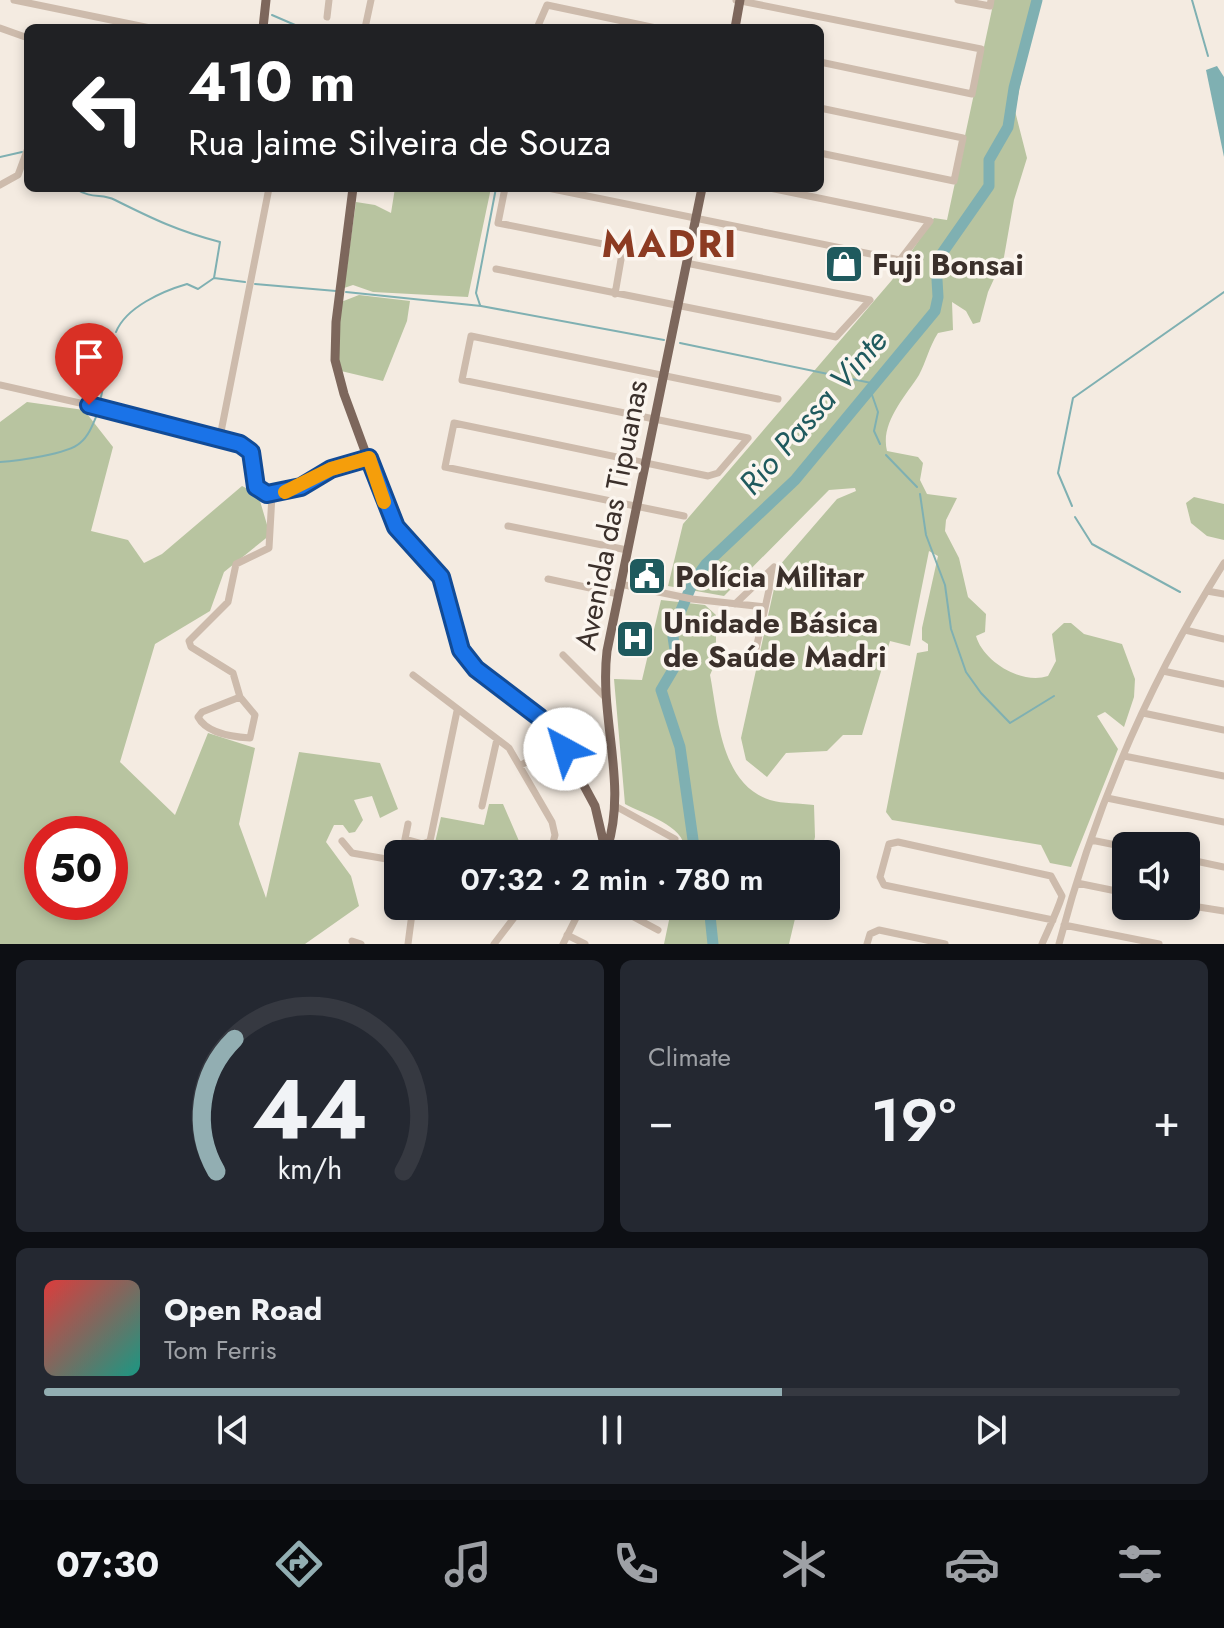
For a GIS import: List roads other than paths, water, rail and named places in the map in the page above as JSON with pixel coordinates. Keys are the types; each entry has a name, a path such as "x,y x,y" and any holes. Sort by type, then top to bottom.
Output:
{"main road":[{"path":"263,24 266,0"},
{"path":"736,24 739,0"},
{"path":"352,192 336,322 335,360 344,394 396,527 441,577 461,650 476,669 539,717 561,743 595,806 604,840"},
{"name":"Avenida das Tipuanas","path":"610,840 617,807 604,696 607,651 701,192"}],"street":[{"path":"14,0 131,24"},
{"path":"327,17 329,0"},
{"path":"366,24 371,0"},
{"path":"739,0 981,49 972,94 824,63"},
{"path":"958,0 990,6 991,0"},
{"path":"539,24 547,5 637,24"},
{"path":"0,28 24,37"},
{"path":"824,109 963,138 954,181 824,154"},
{"path":"0,185 18,175 24,159"},
{"path":"220,437 268,192"},
{"path":"504,192 498,223 623,248 615,294"},
{"path":"567,192 900,260 930,221 789,192"},
{"path":"496,269 836,337 870,300 686,263"},
{"path":"684,516 445,467 454,423 714,476 748,438 462,380 471,336 778,399"},
{"path":"0,385 220,437 251,452 256,487 272,495 301,487 339,466 369,458"},
{"path":"240,697 202,712 199,721 227,735 251,738 255,715 240,697 233,673 191,647 189,641 228,602 236,564 269,548 272,495"},
{"path":"508,526 627,550"},
{"path":"1059,944 1091,840 1124,756 1163,671 1224,563"},
{"path":"735,604 774,567 754,658"},
{"path":"548,579 765,607"},
{"path":"1207,591 1224,594"},
{"path":"1185,630 1224,639"},
{"path":"563,655 604,696"},
{"path":"1163,671 1224,684"},
{"path":"413,675 497,739 521,765 552,822 554,840"},
{"path":"408,824 405,839 423,844 430,841 457,711"},
{"path":"1143,713 1224,730"},
{"path":"482,806 497,739"},
{"path":"521,765 561,743"},
{"path":"1124,756 1224,776"},
{"path":"1107,798 1224,822"},
{"path":"617,807 675,839"},
{"path":"1091,840 1112,844"},
{"path":"342,841 352,853 384,859"},
{"path":"1042,944 1053,920 1062,896 1051,876 1040,871 898,842 889,844 880,877 882,884 1053,920"},
{"path":"1200,862 1224,867"},
{"path":"1077,883 1112,890"},
{"path":"1200,907 1224,911"},
{"path":"408,944 411,920"},
{"path":"494,944 512,920"},
{"path":"563,944 575,920"},
{"path":"639,920 658,930"},
{"path":"1064,925 1159,944"},
{"path":"867,944 870,934 879,930 945,944"},
{"path":"567,935 585,944"},
{"path":"352,941 361,944"}],"water":[{"path":"1217,66 1224,77 1224,157 1206,70"}],"waterway":[{"name":"Rio Passa Vinte","path":"693,840 680,747 661,690 677,663 673,637 679,615 693,582 706,564 795,480 935,311 938,297 936,262 989,186 989,160 1008,127 1014,88 1037,0"},
{"path":"1192,0 1208,56"},
{"path":"272,15 293,24"},
{"path":"0,157 22,152"},
{"path":"82,192 110,198 166,224 220,242 214,278"},
{"path":"480,305 476,293 495,192"},
{"path":"116,332 128,315 146,301 167,291 187,284 198,289 214,278 245,282"},
{"path":"255,284 336,291"},
{"path":"346,292 481,306 664,340"},
{"path":"1072,506 1058,473 1073,398 1224,292"},
{"path":"680,343 876,384"},
{"path":"101,397 112,345"},
{"path":"871,392 878,412 874,431 880,444"},
{"path":"0,462 42,456 74,447 86,436 99,410"},
{"path":"886,455 917,487"},
{"path":"920,494 926,535 945,585 951,629 966,672 1010,723 1054,696"},
{"path":"1075,517 1092,544 1180,592"},
{"name":"Rio Passa Vinte","path":"710,920 713,944"}],"place":[{"name":"Fuji Bonsai","path":"844,264"},
{"name":"Polícia Militar","path":"647,576"},
{"name":"Unidade Básica de Saúde Madri","path":"635,639"}],"district":[{"name":"MADRI","path":"670,243"}]}
